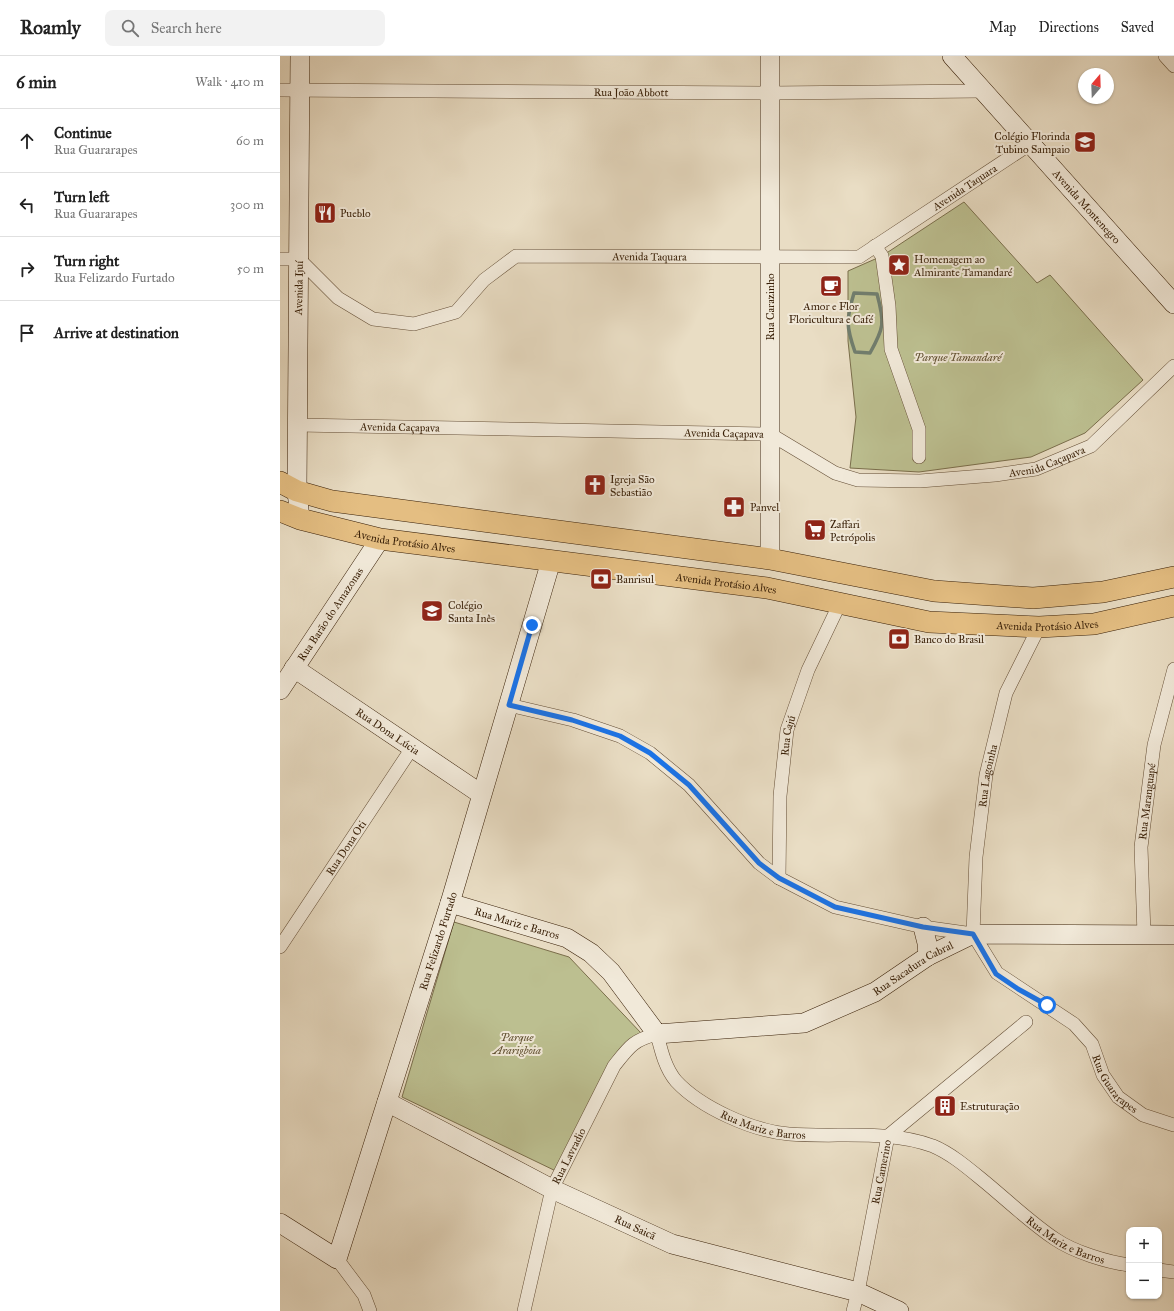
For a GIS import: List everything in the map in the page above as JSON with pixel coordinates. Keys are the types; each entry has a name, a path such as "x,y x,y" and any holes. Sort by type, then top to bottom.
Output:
{"main road":[{"path":"289,486 332,501 770,559 934,591 1033,598 1103,592 1174,577"},
{"name":"Avenida Protásio Alves","path":"280,511 300,519 380,539 767,588 930,622 1039,627 1094,624 1174,606"}],"street":[{"name":"Avenida Ijuí","path":"300,56 298,425 289,486 300,519"},
{"name":"Rua Carazinho","path":"770,56 770,559"},
{"name":"Avenida Montenegro","path":"952,56 1174,304"},
{"path":"1165,56 1174,66"},
{"name":"Rua João Abbott","path":"280,90 770,93 982,91"},
{"name":"Avenida Taquara","path":"299,259 338,298 373,319 414,324 456,312 484,280 516,256 859,257 1030,144"},
{"path":"875,246 882,256 889,306 891,349 919,429 919,458"},
{"path":"280,259 299,259"},
{"name":"Avenida Caçapava","path":"298,425 770,434 835,473 858,480 920,481 995,475 1036,469 1091,446 1174,366"},
{"name":"Rua Barão do Amazonas","path":"280,690 380,539"},
{"name":"Rua Felizardo Furtado","path":"337,1259 450,903 551,561"},
{"name":"Rua Cajú","path":"779,878 780,796 787,730 808,670 840,603"},
{"name":"Rua Lagoinha","path":"973,934 976,857 986,775 1006,693 1039,627"},
{"name":"Rua Dona Lúcia","path":"294,668 481,794"},
{"name":"Rua Maranguapé","path":"1144,935 1141,847 1154,745 1174,669"},
{"path":"509,705 572,720 620,736 650,753 689,785 759,863 779,878 835,907 923,927 973,934"},
{"name":"Rua Dona Oti","path":"280,947 412,748"},
{"name":"Rua Mariz e Barros","path":"450,903 567,938 585,949 611,972 657,1034 662,1056 675,1080 697,1099 723,1113 755,1127 788,1134 888,1136 933,1146 964,1165 1056,1240 1106,1262 1126,1265"},
{"path":"923,927 927,943 928,956"},
{"name":"Rua Sacadura Cabral","path":"657,1034 804,1023 875,992 928,956 973,934 1174,936"},
{"name":"Rua Guararapes","path":"973,934 996,974 1074,1024 1092,1044 1103,1075 1118,1097 1143,1115 1174,1125"},
{"name":"Rua Camerino","path":"853,1311 888,1136 1026,1022"},
{"name":"Rua Lavradio","path":"524,1308 552,1190 614,1066 627,1049 639,1038 657,1034"},
{"name":"Rua Saicã","path":"387,1102 552,1190 672,1244 858,1292 899,1311"},
{"path":"280,1223 337,1259 364,1295 370,1311"},
{"path":"1162,1270 1174,1272"}],"green space":[{"name":"Parque Tamandaré","path":"964,202 1037,283 1050,275 1143,380 1085,433 1031,457 919,472 850,468 856,417 848,341 848,271 882,256"},
{"name":"Parque Ararigboia","path":"454,922 569,957 641,1033 620,1051 560,1173 402,1097"}],"waterway":[{"path":"854,293 877,294 882,325 870,353 855,352 850,336 848,317 854,293"}],"place":[{"name":"Colégio Florinda Tubino Sampaio","path":"1085,142"},
{"name":"Pueblo","path":"325,213"},
{"name":"Homenagem ao Almirante Tamandaré","path":"899,265"},
{"name":"Amor e Flor Floricultura e Café","path":"831,286"},
{"name":"Igreja São Sebastião","path":"595,485"},
{"name":"Panvel","path":"734,507"},
{"name":"Zaffari Petrópolis","path":"815,530"},
{"name":"Banrisul","path":"601,579"},
{"name":"Colégio Santa Inês","path":"432,611"},
{"name":"Banco do Brasil","path":"899,639"},
{"name":"Estruturação","path":"945,1106"}],"route":[{"path":"532,625 509,705 572,720 620,736 650,753 689,785 759,863 779,878 835,907 923,927 973,934 996,974 1018,989 1047,1005"}]}
